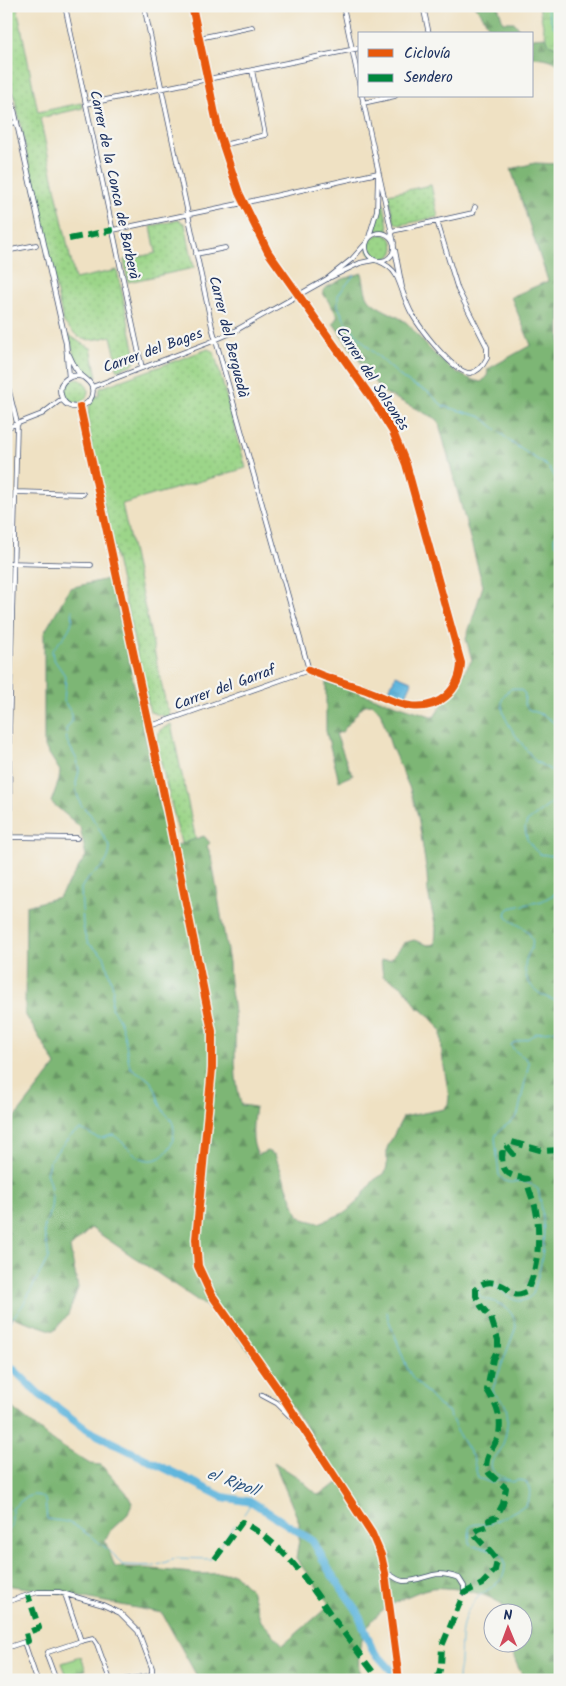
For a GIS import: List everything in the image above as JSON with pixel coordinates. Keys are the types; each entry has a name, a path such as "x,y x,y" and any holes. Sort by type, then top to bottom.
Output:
{"street":[{"name":"Carrer de la Conca de Barberà","path":"65,6 142,368"},
{"name":"Carrer del Berguedà","path":"144,6 215,340 309,670"},
{"name":"Carrer del Solsonès","path":"192,6 223,145 243,203 268,252 378,407 393,432 406,464 461,663 459,678 449,694 434,704 421,707 404,705 309,670"},
{"path":"343,6 358,78"},
{"path":"424,6 429,32"},
{"path":"199,38 252,27"},
{"path":"86,104 358,48"},
{"path":"223,145 266,135 252,70"},
{"path":"6,74 68,350 76,369 82,377"},
{"path":"362,98 378,173 382,182 402,280 403,294"},
{"path":"363,103 386,98"},
{"path":"6,124 17,122"},
{"path":"113,230 378,173"},
{"path":"378,173 378,210 368,240 367,252 393,271 413,315 437,348 464,371 475,372 485,362 488,354 487,346 458,290 437,221"},
{"path":"392,231 473,213 475,207"},
{"path":"368,240 375,234 382,233 390,236 394,245 390,258 376,260"},
{"name":"Carrer del Bages","path":"327,278 358,254 368,240"},
{"path":"6,251 36,245"},
{"path":"196,254 224,248"},
{"name":"Carrer del Bages","path":"92,386 215,340 327,278 360,263 376,260"},
{"path":"68,350 69,377"},
{"path":"78,375 82,377 87,379 92,386 91,397 88,402 80,407 70,406 63,400 60,387 69,377 78,375"},
{"path":"6,380 18,423 8,790 10,837 77,838"},
{"path":"6,428 42,414 63,400"},
{"path":"80,407 212,1030 212,1068 196,1239 198,1266 222,1312 277,1388 372,1534 381,1555 385,1573 399,1680"},
{"path":"16,492 83,494"},
{"path":"6,563 91,565"},
{"path":"6,612 12,612"},
{"name":"Carrer del Garraf","path":"148,727 309,670"},
{"path":"6,815 9,821"},
{"path":"262,1395 277,1403 303,1428"},
{"path":"385,1573 395,1579 404,1581 439,1574 452,1576 459,1578 462,1582 464,1593"},
{"path":"6,1602 38,1592 54,1592 103,1605 120,1613 138,1631 152,1668 152,1673 149,1676 123,1680"},
{"path":"65,1594 81,1641"},
{"path":"56,1680 47,1656 48,1652 91,1638 94,1639 110,1680"},
{"path":"6,1648 24,1642 37,1680"}],"green space":[{"path":"6,6 17,6 38,112 81,103 83,108 40,118 75,279 117,270 136,357 134,364 117,370 111,336 92,340 83,339 74,333 63,321 6,58"},
{"path":"474,6 498,6 503,22 514,22 522,32 492,32 481,13"},
{"path":"539,6 549,6 560,28 560,48 549,44 544,31"},
{"path":"546,37 549,44 560,48 560,66 551,60 534,57 534,38"},
{"path":"535,163 560,164 560,1680 526,1680 514,1658 513,1654 534,1654 534,1604 500,1604 474,1592 450,1588 431,1588 402,1599 386,1608 371,1622 362,1640 360,1650 359,1670 361,1680 199,1680 162,1613 49,1591 6,1585 6,1403 53,1441 90,1464 101,1465 126,1492 132,1503 128,1514 110,1531 105,1541 115,1567 202,1574 234,1573 251,1590 261,1621 283,1645 330,1605 296,1558 299,1522 274,1462 299,1478 318,1495 342,1481 266,1371 213,1311 91,1228 70,1248 78,1288 68,1315 54,1331 13,1317 6,1320 6,1129 56,1065 25,1014 26,906 59,897 86,856 80,827 51,802 59,780 60,771 44,746 44,633 70,588 111,578 169,848 204,836 210,843 207,846 211,855 229,963 235,1022 237,1084 241,1105 255,1107 253,1132 255,1150 258,1155 267,1151 275,1155 298,1215 303,1219 319,1223 346,1212 358,1201 374,1180 385,1173 387,1148 403,1117 444,1109 448,1104 449,1097 442,1054 441,1030 428,1015 421,1009 418,1009 404,989 396,982 383,976 381,960 391,959 404,943 414,940 428,945 435,944 436,928 428,893 418,816 410,789 391,746 380,711 372,704 362,707 342,732 336,734 353,775 339,781 326,731 326,682 434,717 472,660 466,639 483,586 438,420 381,391 333,323 338,316 323,293 325,288 343,279 362,273 366,293 372,302 407,323 433,352 455,371 481,382 487,377 488,369 531,345 511,297 548,281 511,169"},
{"path":"431,185 438,217 400,225 394,222 388,194"},
{"path":"383,203 389,232 375,230 381,204"},
{"path":"179,220 185,224 194,268 128,282 124,260 156,253 151,226"},
{"path":"381,234 390,238 394,247 390,256 381,260 372,256 368,247 372,238"},
{"path":"69,335 91,348 97,377 89,375 79,367"},
{"path":"208,349 214,352 246,468 122,504 167,709 169,709 170,715 167,717 150,712 91,446 88,413 90,405 96,396 99,396 100,388"},
{"path":"76,379 81,380 87,386 87,396 81,402 76,403 71,402 65,396 64,391 65,386 71,380"},
{"path":"171,724 196,840 181,843 156,742 160,730"},
{"path":"81,1657 86,1670 67,1676 62,1663"}],"water":[{"path":"396,675 412,682 406,695 403,697 390,692 389,689"}],"waterway":[{"path":"546,6 553,26 560,34"},
{"path":"560,199 555,201 554,217 560,227"},
{"path":"560,232 557,247 560,257"},
{"path":"354,275 338,295 338,306 345,321 369,348 401,377 427,391 443,406 482,417 512,443 547,466 560,485"},
{"path":"560,529 554,538 555,543 560,548"},
{"path":"6,1326 23,1305 48,1258 44,1229 51,1210 52,1199 46,1173 57,1151 80,1130 98,1138 114,1135 140,1158 158,1159 168,1150 174,1130 173,1124 161,1107 151,1082 130,1067 120,1021 111,1008 113,988 104,956 88,943 85,936 81,889 106,861 110,847 90,814 81,805 77,794 76,783 79,771 77,760 67,741 66,729 72,721 72,714 64,701 66,677 53,658 52,650 64,637 72,622 72,610"},
{"path":"560,727 545,716 528,709 524,704 525,694 521,690 513,688 505,695 502,703 504,713 515,735 535,761 557,774 559,779 558,791 553,802 527,822 525,828 527,839 540,854 560,857"},
{"path":"553,803 560,804"},
{"path":"560,891 542,901 510,908 506,916 527,930 532,939 532,946 525,965 528,981 532,987 545,997 560,1001"},
{"path":"458,1680 462,1630 467,1612 479,1596 500,1581 505,1566 502,1556 494,1550 473,1546 470,1543 469,1528 474,1525 493,1522 525,1506 530,1493 525,1481 511,1482 495,1473 491,1466 502,1447 507,1428 506,1408 504,1403 493,1392 493,1388 516,1327 515,1320 509,1311 499,1304 481,1298 478,1292 482,1286 495,1286 517,1301 527,1299 533,1294 542,1254 543,1217 538,1189 522,1181 505,1181 499,1175 495,1137 518,1114 529,1063 511,1045 536,1033 560,1030"},
{"path":"387,1312 408,1370 439,1406 448,1411 459,1435 473,1458 478,1478 492,1483 499,1479 508,1481"},
{"name":"el Ripoll","path":"6,1362 39,1394 87,1430 223,1497 252,1502 313,1541 330,1572 357,1610 372,1649 400,1680"},
{"path":"6,1530 12,1526 12,1509 27,1497 35,1495 44,1498 47,1519 66,1522 78,1528 111,1552 122,1565 155,1566 177,1558 211,1559 235,1525"},
{"path":"244,1514 252,1502"}],"marked path":[{"path":"69,239 113,230"},
{"path":"437,1680 441,1666 442,1646 464,1593 482,1584 495,1570 497,1561 473,1533 490,1525 489,1520 496,1517 503,1504 506,1488 490,1474 486,1463 500,1428 498,1411 487,1390 493,1359 498,1349 498,1340 491,1318 481,1306 476,1296 476,1289 482,1284 489,1282 501,1285 516,1295 526,1292 534,1273 538,1250 537,1216 527,1179 507,1173 503,1166 502,1153 513,1154 507,1147 512,1142 543,1151 560,1150"},
{"path":"215,1559 242,1522 269,1540 281,1550 301,1573 379,1680"},
{"path":"24,1642 28,1641 26,1633 39,1628 28,1595"}],"cycle path":[{"path":"192,6 219,133 239,193 268,252 373,400 393,432 406,464 461,663 460,673 452,690 438,702 420,706 398,703 309,670"},
{"path":"80,407 162,785 212,1031 212,1068 196,1239 198,1266 211,1294 277,1388 372,1534 381,1555 385,1573 399,1680"}]}
